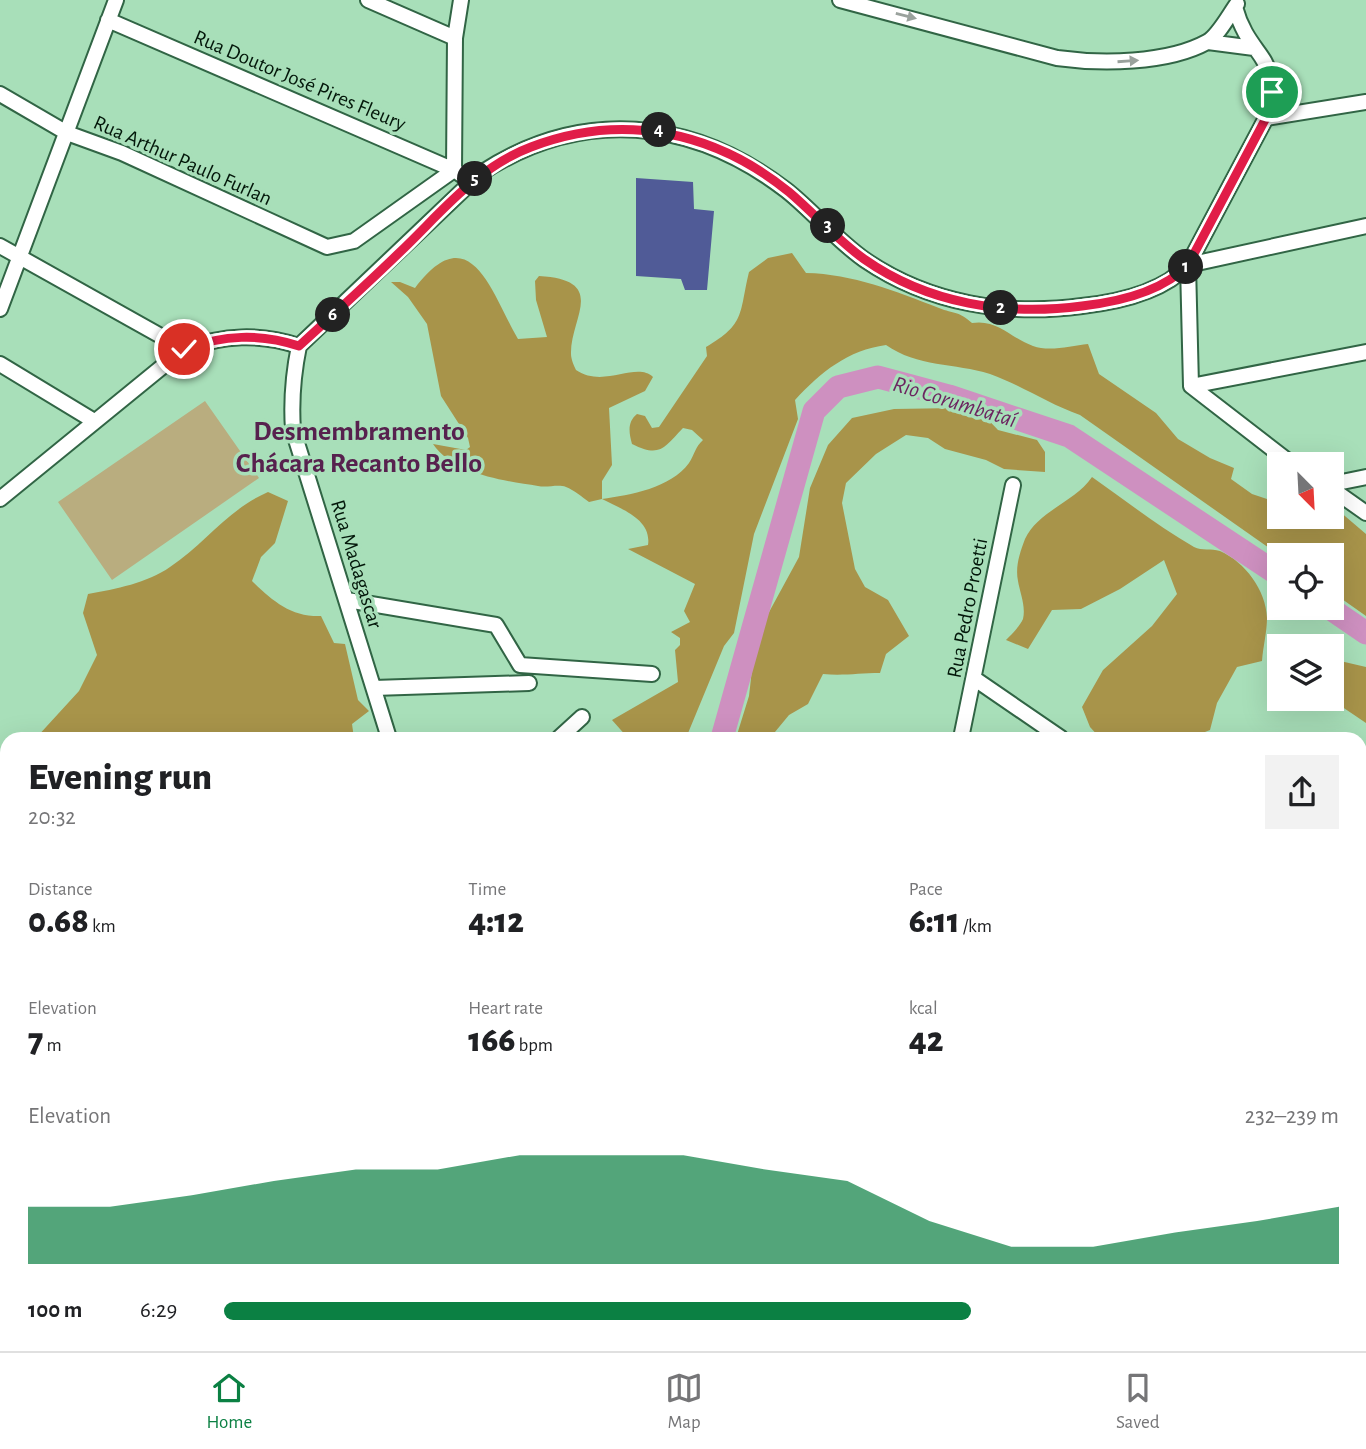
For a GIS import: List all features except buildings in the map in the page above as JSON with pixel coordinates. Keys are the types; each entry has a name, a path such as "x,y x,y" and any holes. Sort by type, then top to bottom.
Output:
{"street":[{"path":"0,309 116,0"},
{"path":"368,0 455,38"},
{"path":"454,170 455,38 461,0"},
{"path":"840,0 1056,58 1091,63 1150,59 1208,42 1254,48"},
{"path":"1208,42 1237,4"},
{"path":"0,499 184,349 206,341 252,335 299,346 472,181 495,164 531,147 575,134 654,129 678,135 756,169 787,191 864,259 939,296 967,305 1054,310 1113,303 1174,280 1188,265 1266,118 1272,71 1241,30 1237,4"},
{"name":"Rua Doutor José Pires Fleury","path":"108,20 454,170 472,181"},
{"name":"Rua Arthur Paulo Furlan","path":"0,94 67,133 122,153 327,247 354,241 454,170"},
{"path":"1266,118 1366,102"},
{"path":"1188,265 1366,226"},
{"path":"0,246 184,349"},
{"path":"1188,265 1191,386"},
{"name":"Rua Madagascar","path":"299,346 291,396 293,430 387,732"},
{"path":"1191,386 1366,352"},
{"path":"0,365 94,421"},
{"path":"1191,386 1276,452"},
{"path":"1344,483 1366,477"},
{"name":"Rua Pedro Proetti","path":"962,732 1013,485"},
{"path":"1344,496 1366,513"},
{"path":"346,600 496,625 520,665 652,674"},
{"path":"975,679 1052,732"},
{"path":"374,688 529,683"},
{"path":"566,732 582,717"}],"shaded area":[{"path":"792,253 806,273 840,276 890,290 960,315 972,323 997,326 1039,348 1053,349 1088,344 1099,374 1156,413 1178,439 1210,458 1234,468 1231,479 1252,494 1267,499 1267,529 1344,529 1344,515 1366,534 1366,616 1344,600 1344,543 1267,543 1267,547 1080,415 990,374 923,361 886,345 847,357 815,380 795,400 798,419 754,534 734,633 724,646 688,732 623,732 612,720 678,682 675,650 680,645 680,638 671,632 690,622 684,611 695,584 628,549 648,545 645,528 634,516 602,499 649,489 672,479 689,463 703,440 692,430 683,428 666,446 649,450 632,444 630,424 637,414 645,416 652,428 659,427 707,356 706,347 735,324 742,308 749,272 768,258"},
{"path":"451,259 465,260 478,269 489,284 518,339 547,337 536,300 535,281 539,276 560,279 573,285 580,293 581,303 572,340 571,354 576,370 597,377 638,372 653,377 645,391 609,408 612,465 602,481 602,499 589,502 563,486 545,487 510,482 481,474 453,463 442,454 433,444 466,450 470,447 468,438 441,396 427,324 408,297 391,282 400,282 415,288 434,267"},
{"path":"205,401 259,478 112,580 58,502"},
{"path":"894,409 979,410 998,430 1037,440 1045,452 1045,472 1004,469 986,460 945,449 928,438 906,435 876,454 846,483 842,503 855,569 865,587 888,600 909,636 886,654 880,673 823,674 808,704 789,715 775,732 738,732 749,696 753,661 768,614 799,557 810,488 828,445 852,418"},
{"path":"1092,477 1194,547 1217,550 1229,556 1246,570 1258,587 1267,618 1262,661 1237,667 1217,703 1210,730 1095,732 1082,707 1103,670 1152,626 1177,594 1164,560 1120,589 1081,609 1052,610 1028,649 1006,640 1018,627 1024,614 1017,570 1025,539 1039,521"},
{"path":"268,492 288,501 275,543 261,557 252,581 275,601 292,611 321,616 334,643 345,644 358,700 369,711 352,724 353,732 41,732 79,691 97,655 83,613 88,594 131,585 161,573 183,558 228,517"},
{"path":"1344,662 1366,667 1366,723 1344,708"}],"waterway":[{"name":"Rio Corumbataí","path":"724,732 814,411 838,387 878,377 949,396 1069,436 1267,567"},
{"name":"Rio Corumbataí","path":"1344,618 1366,633"}],"district":[{"name":"Desmembramento Chácara Recanto Bello","path":"359,446"}],"route":[{"path":"184,349 206,341 252,335 276,338 299,346 481,173 531,147 575,134 625,128 654,129 678,135 756,169 787,191 864,259 939,296 967,305 1054,310 1113,303 1174,280 1188,265 1266,118 1272,92"}]}
